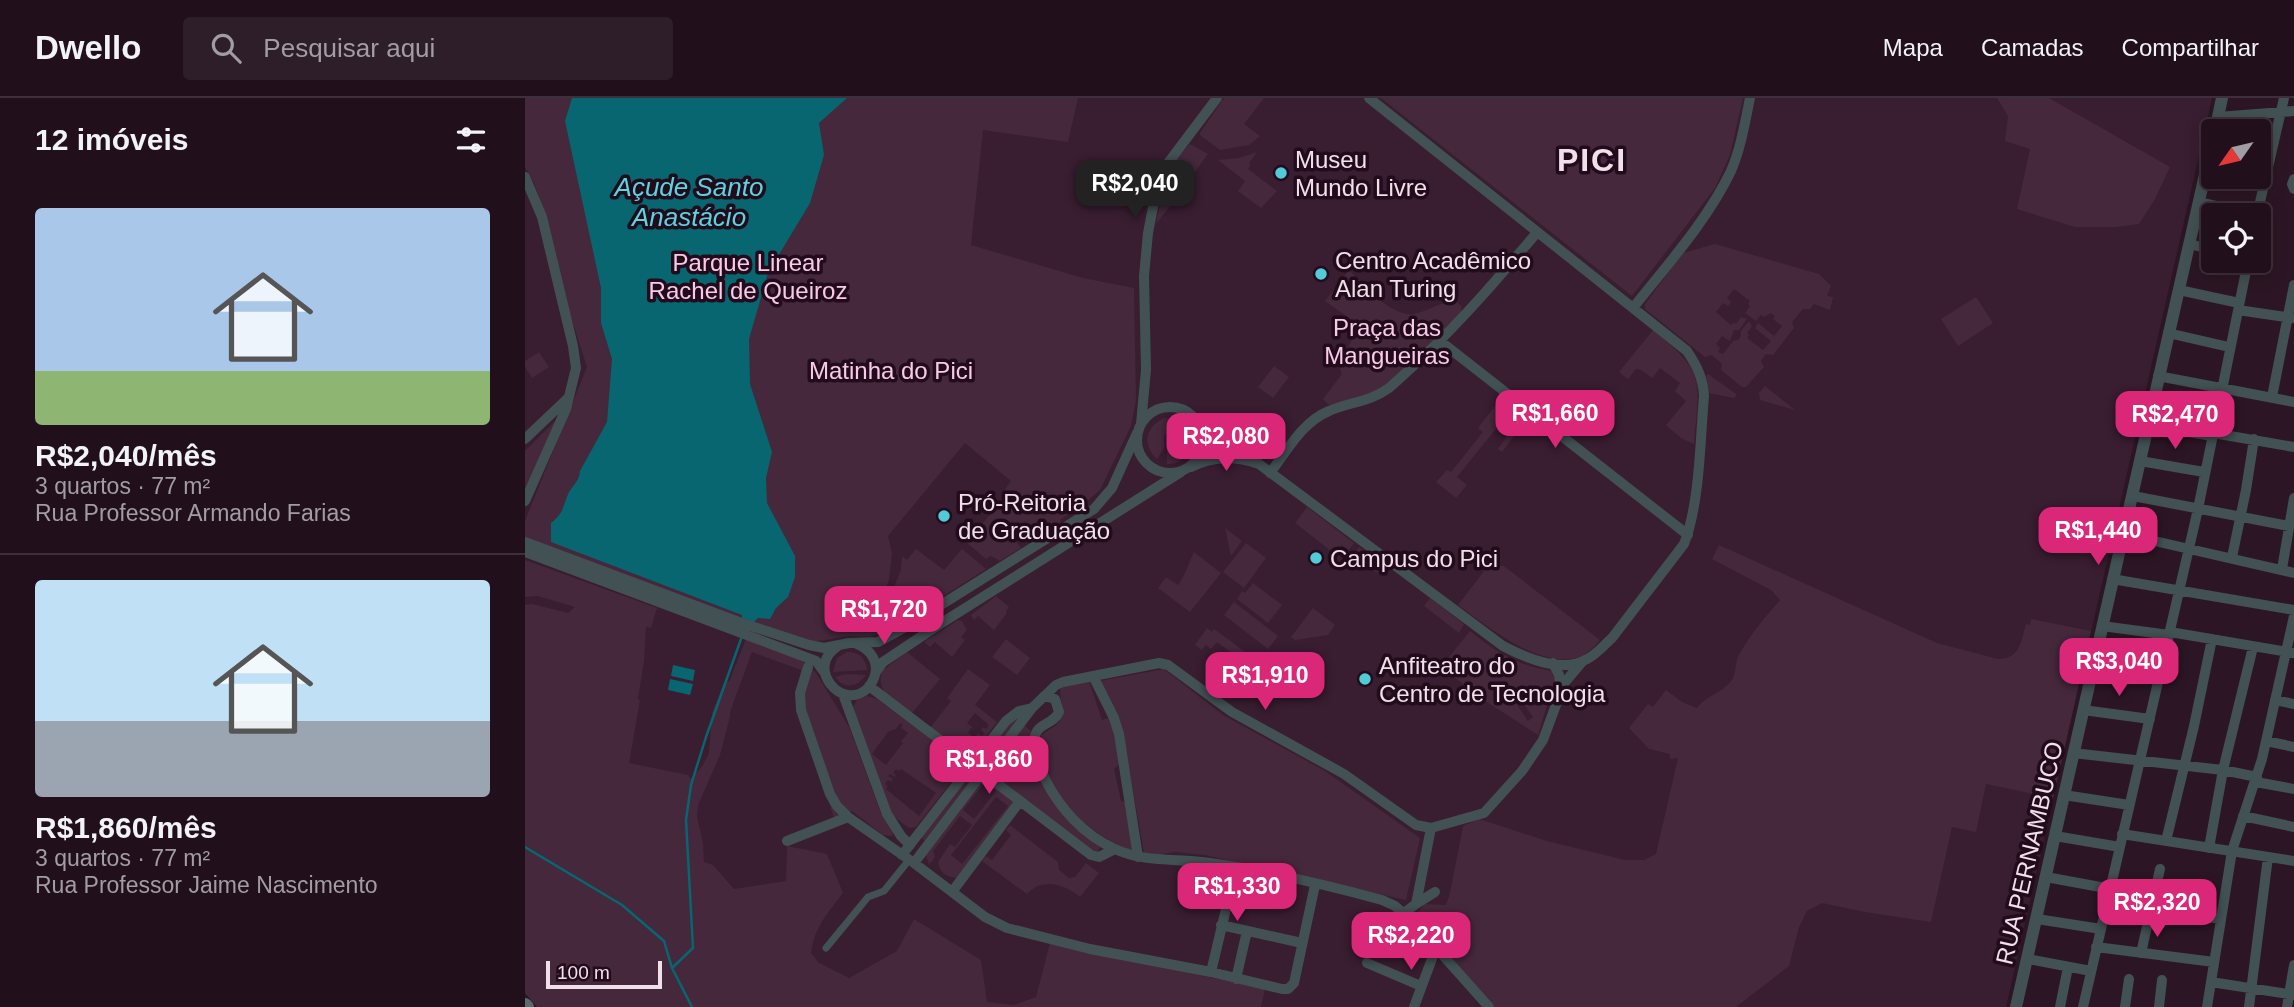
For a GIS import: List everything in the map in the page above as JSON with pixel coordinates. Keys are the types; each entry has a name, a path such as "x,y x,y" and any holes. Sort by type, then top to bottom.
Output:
{"street":[{"path":"1181,472 1161,473 1151,468 1138,450 1146,370 1143,276 1158,181 1168,163 1217,98"},
{"path":"1369,98 1687,351 1703,381 1694,508 1688,535 1674,558 1612,638 1582,662 1558,691"},
{"path":"1633,308 1679,251 1732,169 1751,98"},
{"name":"RUA PERNAMBUCO","path":"2218,117 2222,98"},
{"path":"2271,146 2284,98"},
{"path":"2218,117 2294,111"},
{"path":"525,177 542,217 576,368 566,409 525,501"},
{"path":"2294,179 2294,188"},
{"name":"RUA PERNAMBUCO","path":"2016,1007 2202,189"},
{"path":"2198,202 2202,203"},
{"path":"1269,473 1306,425 1325,412 1372,398 1388,389 1440,341 1534,236"},
{"path":"2189,244 2201,247"},
{"path":"2083,1007 2198,509 2245,273"},
{"path":"2272,397 2291,318 2294,285"},
{"path":"2179,290 2291,318"},
{"path":"2168,333 2229,347"},
{"path":"1440,341 1688,535"},
{"path":"2158,376 2294,402"},
{"path":"525,439 568,397"},
{"path":"525,552 751,631 816,647 878,642 1094,509 1112,488 1139,428 1152,411 1174,407 1193,416 1200,425 1203,446 1191,467"},
{"path":"2148,425 2294,447"},
{"path":"2232,558 2254,439"},
{"path":"751,631 816,662 833,688 843,694 856,694 869,686 883,662 1181,472 1203,462 1240,457 1259,464 1503,646 1524,657 1553,663 1568,665 1582,662"},
{"path":"2140,461 2204,472"},
{"path":"2133,496 2289,526"},
{"path":"2283,569 2294,498"},
{"path":"2124,534 2294,573"},
{"path":"525,542 738,627"},
{"path":"2112,579 2294,610"},
{"path":"931,611 940,624"},
{"path":"2207,1007 2232,851 2256,780 2290,653 2294,616"},
{"path":"2102,626 2212,639 2290,653"},
{"path":"2166,841 2197,716 2212,639"},
{"path":"856,644 873,657 876,672"},
{"path":"825,673 826,659 834,648 841,645"},
{"path":"2209,848 2223,770 2253,647"},
{"path":"826,948 868,897 884,891 1032,708 1063,682 1159,663 1168,665 1232,712 1344,774 1416,825 1431,828 1484,813 1522,771 1543,740 1558,691 1559,675 1553,663"},
{"path":"2092,666 2159,678"},
{"path":"809,667 800,694 801,710 830,794 837,806 848,817 985,917 1007,928 1090,949 1287,989 1294,984 1315,885"},
{"path":"1093,676 1119,734 1138,857"},
{"path":"869,686 1091,855 1099,857 1115,849"},
{"path":"843,694 887,814 910,845"},
{"path":"1044,696 1055,699 1059,712 1052,722 1035,734 1034,749 1039,767 1052,793 1074,820 1115,849 1138,857 1192,860 1236,867 1382,900 1404,914 1489,1007"},
{"path":"2276,700 2294,704"},
{"path":"909,859 910,845 1011,716 1032,708"},
{"path":"1032,708 1043,726"},
{"path":"2083,710 2150,719"},
{"path":"2266,741 2294,747"},
{"path":"2073,753 2223,770 2294,789"},
{"path":"2064,795 2129,804"},
{"path":"952,892 1020,801"},
{"path":"2243,816 2294,827"},
{"path":"787,841 848,817"},
{"path":"1416,904 1431,828"},
{"path":"2122,834 2294,862"},
{"path":"2055,836 2120,847"},
{"path":"2249,1007 2269,858"},
{"path":"1210,972 1236,867"},
{"path":"2141,953 2159,869"},
{"path":"2046,877 2111,889"},
{"path":"1404,914 1435,892"},
{"path":"2151,910 2221,919"},
{"path":"2037,919 2101,929"},
{"path":"1221,925 1302,943"},
{"path":"1236,979 1247,931"},
{"path":"2096,947 2214,962"},
{"path":"1414,1007 1436,948"},
{"path":"2028,959 2091,971"},
{"path":"1367,963 1422,986"},
{"path":"2287,1007 2294,965"},
{"path":"2060,1007 2068,967"},
{"path":"2125,1007 2129,979"},
{"path":"2159,1007 2162,980"},
{"path":"2211,982 2291,995"}],"shaded area":[{"name":"Campus do Pici","path":"525,98 2212,98 2207,119 2201,119 2201,147 2006,1007 537,1007 525,993"}],"green space":[{"name":"Parque Linear Rachel de Queiroz","path":"525,98 1078,98 1068,142 983,130 971,245 1083,278 1134,288 1136,400 1131,426 1100,490 1060,520 1061,522 1033,540 1018,525 1012,524 1008,530 1021,548 1000,561 991,556 986,559 967,543 971,537 975,540 978,536 975,533 1008,492 1005,489 1011,481 965,443 888,536 892,553 889,580 880,602 885,632 872,636 819,641 808,641 525,539 525,521 587,367 569,311 549,227 534,183 525,167"},
{"path":"1224,98 1264,98 1244,124 1260,136 1249,145 1220,150 1200,135"},
{"path":"1381,98 1743,98 1730,155 1715,188 1632,296"},
{"path":"1997,98 2049,98 2170,167 2155,199 2139,224 2075,227 2017,209 2030,149 2005,141 2008,116"},
{"path":"1190,144 1208,154 1181,191 1165,180 1171,165"},
{"path":"1257,152 1248,169 1277,191 1261,208 1238,191 1245,181 1218,160 1239,158"},
{"path":"1163,189 1177,197 1156,224"},
{"path":"1715,244 1819,274 1831,286 1827,296 1833,297 1830,310 1814,304 1810,309 1803,309 1792,322 1794,328 1773,355 1766,354 1761,361 1764,367 1746,387 1742,387 1721,370 1722,364 1712,355 1705,357 1645,309 1645,304 1683,253","holes":["1734,289 1750,301 1745,313 1756,321 1761,315 1764,317 1771,313 1775,316 1773,319 1782,326 1774,336 1758,323 1755,328 1771,341 1763,350 1747,338 1752,326 1749,321 1738,340 1733,341 1723,354 1718,352 1720,348 1716,344 1722,336 1730,341 1734,330 1739,330 1747,319 1741,317 1736,324 1734,322 1731,325 1716,312 1723,303 1728,306 1731,302 1727,298"]},
{"name":"Praça das Mangueiras","path":"1349,270 1380,300 1399,312 1418,313 1455,300 1461,306 1462,314 1400,375 1374,393 1330,406 1323,399 1342,374 1339,366 1356,331 1352,320 1325,301"},
{"path":"1976,297 1993,323 1958,346 1941,319"},
{"path":"1653,330 1683,357 1696,379 1694,444 1681,438 1666,425 1686,401 1675,391 1680,383 1660,368 1652,378 1636,369 1628,379 1619,372"},
{"path":"539,352 549,367 532,378 525,367 525,361"},
{"path":"1274,366 1289,377 1273,398 1258,387"},
{"path":"1708,374 1736,396 1734,398 1709,393 1706,376"},
{"path":"1765,386 1795,410 1760,400 1759,393"},
{"path":"1501,398 1513,404 1502,418 1518,431 1502,452 1498,449 1509,433 1499,425 1457,477 1467,485 1456,498 1436,482 1447,470 1451,472 1483,432 1478,428"},
{"path":"1164,418 1181,420 1180,426 1170,429 1164,436 1164,448 1157,459 1149,448 1149,431"},
{"path":"555,423 525,490 525,451"},
{"path":"1190,427 1193,441 1190,453 1181,461 1167,464 1170,441 1178,439"},
{"path":"1307,507 1354,543 1349,550 1342,545 1335,554 1295,523"},
{"path":"1225,528 1242,541 1231,556"},
{"path":"1246,543 1266,558 1244,588 1223,572"},
{"path":"1719,545 1937,643 1998,659 2015,653 2026,624 2030,625 2031,619 2091,631 2053,798 1986,784 1976,832 1952,827 1931,922 1822,903 1807,911 1799,927 1789,966 1736,1007 1494,1007 1414,916 1425,904 1446,905 1463,826 1479,819 1547,841 1625,860 1644,860 1656,854 1678,758 1670,759 1670,754 1649,749 1629,728 1648,704 1653,707 1666,690 1682,702 1697,708 1723,689 1733,678 1737,658 1743,648 1780,600 1771,590 1712,559"},
{"path":"1359,547 1383,565 1377,573 1353,555"},
{"path":"916,549 944,570 962,549 986,569 904,621 895,620 887,605 901,570 902,556 907,560"},
{"path":"1194,552 1221,573 1190,612 1158,588 1166,577 1178,585"},
{"path":"525,560 657,608 651,628 646,627 640,700 629,763 688,775 691,779 709,753 712,713 725,681 729,682 746,639 793,656 816,673 849,727 892,836 883,835 852,811 834,818 796,706 801,670 752,652 730,712 720,755 698,805 697,817 704,862 713,865 734,889 786,881 787,846 827,854 843,893 815,935 811,953 819,963 849,978 897,951 914,919 981,960 987,1002 1014,1005 1036,997 1050,943 1265,989 1261,1007 537,1007 525,993 525,605 532,604 568,613 575,607 538,596 525,597"},
{"path":"1488,566 1504,566 1600,640 1582,656 1564,659 1531,652 1499,634 1458,605"},
{"path":"1253,583 1282,605 1268,623 1237,599 1242,591 1245,593"},
{"path":"996,596 1009,607 994,630 978,616 974,620 971,615"},
{"path":"1430,598 1464,624 1459,633 1424,606"},
{"path":"1234,602 1278,636 1268,649 1224,615"},
{"path":"1313,608 1335,625 1328,635 1295,640 1291,637"},
{"path":"958,620 962,621 967,630 961,637 965,640 952,657 935,642 930,647 924,642"},
{"path":"1207,628 1212,632 1214,629 1259,662 1253,669 1217,642 1211,649 1206,645 1202,650 1195,645"},
{"path":"1470,631 1507,657 1551,671 1555,679 1538,735 1487,702 1445,670 1441,675 1437,672","holes":["1513,688 1533,717 1528,721 1508,691"]},
{"path":"1006,639 1030,658 1017,675 992,657"},
{"path":"847,652 861,656 867,670 833,672 837,658"},
{"path":"907,652 940,679 911,714 888,696 881,684 883,670"},
{"path":"968,669 990,685 975,705 997,722 972,755 967,756 930,728 951,701 947,698","holes":["975,713 989,725 981,730 984,733 982,736 978,733 975,738 968,733 971,728 974,729 967,723"]},
{"path":"1164,669 1223,715 1325,771 1420,838 1406,900 1204,855 1144,853 1122,727 1099,681"},
{"path":"846,674 866,675 855,685 842,684 835,677"},
{"path":"1089,681 1102,720 1111,717 1121,763 1114,769 1121,801 1128,803 1132,851 1104,837 1079,818 1051,782 1039,752 1041,736 1061,719 1061,687"},
{"path":"867,696 877,699 961,762 962,768 916,827 909,828 893,816 854,711 857,700","holes":["900,723 903,725 901,728 908,733 886,765 872,754 888,732 896,729","937,755 951,766 942,777 929,766","896,769 901,769 936,793 919,816 886,789 888,786 885,784 893,779 888,776 896,775 893,773"]},
{"path":"1013,715 1020,718 981,767 979,759"},
{"path":"1023,724 1031,731 1036,768 1101,846 1096,854 991,774 990,771"},
{"path":"972,771 977,775 925,841 920,837"},
{"path":"984,779 1012,799 1013,804 957,878 944,873 938,862 950,844 955,847 972,825 960,816 933,851 935,857 929,865 926,855","holes":["985,782 996,791 974,819 963,810","996,797 1008,806 962,864 951,855"]},
{"path":"1010,825 1058,862 1059,870 1069,878 1075,877 1086,863 1099,873 1080,897 1053,884 1039,885 1027,894 982,861 986,856 992,860 1011,835 1006,830"}],"water":[{"name":"Açude Santo Anastácio","path":"572,98 847,98 819,123 824,155 810,203 768,273 749,339 750,384 772,452 766,478 767,503 795,556 795,577 788,597 776,608 770,619 758,618 754,622 742,618 742,615 551,542 551,523 561,512 607,422 612,359 601,323 601,288 565,121"},
{"path":"673,665 695,670 693,681 671,676"},
{"path":"670,679 693,684 690,695 668,690"}],"waterway":[{"path":"672,968 693,948 686,820 691,785 741,639"},
{"path":"525,847 622,905 664,941 672,968 692,1007"}],"place":[{"name":"Museu Mundo Livre","path":"1281,173"},
{"name":"Centro Acadêmico Alan Turing","path":"1321,274"},
{"name":"Pró-Reitoria de Graduação","path":"944,516"},
{"name":"Campus do Pici","path":"1316,558"},
{"name":"Anfiteatro do Centro de Tecnologia","path":"1365,679"}],"district":[{"name":"PICI","path":"1592,160"}],"park label":[{"name":"Matinha do Pici","path":"891,370"}]}
